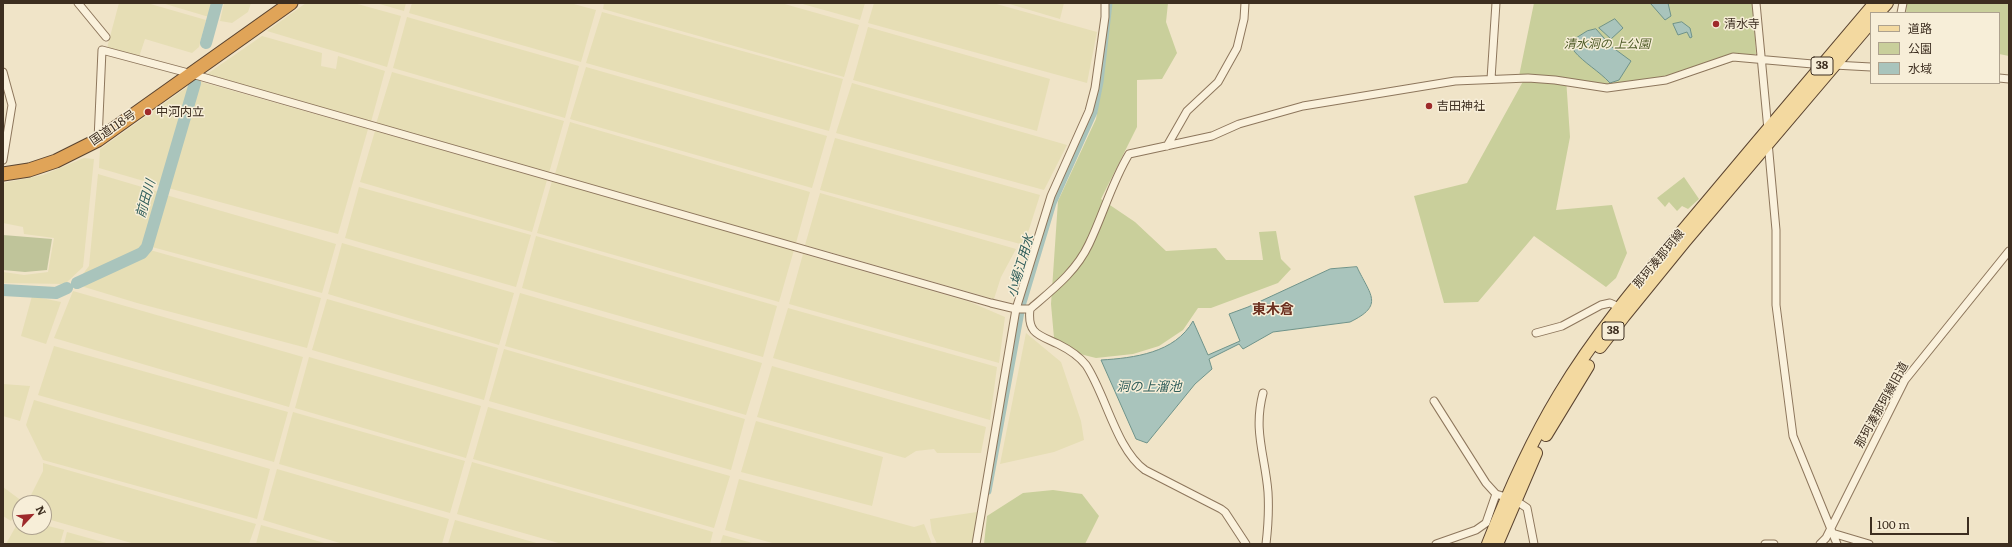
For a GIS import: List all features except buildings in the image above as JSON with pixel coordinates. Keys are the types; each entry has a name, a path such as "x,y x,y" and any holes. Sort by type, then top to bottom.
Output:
{"highway":[{"name":"国道118号","path":"187,73 277,3"},
{"name":"国道118号","path":"3,174 29,170 56,161 291,3"},
{"name":"国道118号","path":"3,167 32,161 54,154 87,137 98,134"}],"main road":[{"name":"那珂湊那珂線","path":"1497,544 1506,497 1538,449 1558,414 1605,341 1685,241 1768,143 1875,3"},
{"path":"1879,12 1887,3"},
{"name":"那珂湊那珂線","path":"1488,544 1506,497 1518,471 1559,395 1619,307 1768,128 1870,23"}],"street":[{"path":"78,3 106,37"},
{"path":"976,544 1022,309 1051,196 1089,111 1095,88 1105,17 1105,3"},
{"path":"1167,146 1187,111 1218,82 1237,48 1244,19 1245,3"},
{"path":"1491,79 1496,3"},
{"path":"1756,3 1776,230 1776,305 1793,436 1837,544"},
{"path":"98,134 102,50 1022,309 1032,329 1040,337 1057,344 1081,358 1086,364 1115,426 1136,464 1221,508 1246,544"},
{"path":"1022,309 1064,281 1089,245 1129,154 1212,136 1239,124 1303,106 1455,81 1535,78 1607,88 1622,87 1666,80 1733,57 1870,67"},
{"path":"3,72 12,105 3,160"},
{"name":"那珂湊那珂線旧道","path":"1820,544 1831,530 1905,380 2009,251"},
{"path":"1536,333 1562,326 1601,305 1610,303 1619,307"},
{"path":"1263,393 1260,407 1259,442 1268,492 1266,544"},
{"path":"1434,401 1486,483 1506,497 1527,508 1534,544"},
{"path":"1436,544 1476,530 1486,523 1506,497"},
{"path":"1831,530 1869,544"},
{"path":"1765,544 1774,544"}],"shaded area":[{"path":"119,3 147,3 206,20 199,47 192,53 145,39 139,57 107,48"},
{"path":"162,3 213,3 209,17"},
{"path":"224,3 251,3 248,12 232,23 220,21"},
{"path":"306,3 354,3 401,16 387,67 267,31"},
{"path":"376,3 406,3 404,11"},
{"path":"412,3 570,3 596,10 581,62 409,13"},
{"path":"604,3 781,3 859,25 844,77 603,9"},
{"path":"799,3 865,3 860,20"},
{"path":"874,3 993,3 1097,32 1087,83 868,23"},
{"path":"1006,3 1064,3 1060,19"},
{"path":"602,12 843,79 829,131 586,63"},
{"path":"407,17 579,66 565,118 393,68"},
{"path":"868,27 1050,79 1037,131 853,80"},
{"path":"262,36 322,53 321,66 336,69 338,56 385,71 371,122 207,74"},
{"path":"586,67 827,136 812,188 570,119"},
{"path":"392,72 564,121 549,173 376,124"},
{"path":"198,81 368,129 338,234 168,188"},
{"path":"852,83 1067,145 1044,190 836,133"},
{"path":"190,85 161,186 99,168 100,149"},
{"path":"570,122 810,192 796,243 555,174"},
{"path":"375,131 547,180 532,232 360,182"},
{"path":"835,138 1040,195 1024,245 820,190"},
{"path":"84,158 94,159 83,267 65,284 3,283 3,272 24,275 48,272 54,238 24,234 23,227 3,223 3,183 43,175"},
{"path":"98,174 159,192 143,248 79,279 89,266"},
{"path":"552,181 794,250 779,302 537,233"},
{"path":"359,187 531,235 516,287 345,238"},
{"path":"820,193 1016,249 1001,277 994,299 805,245"},
{"path":"166,195 336,244 322,293 152,247"},
{"path":"536,236 777,306 763,357 522,288"},
{"path":"342,243 514,293 499,345 328,294"},
{"path":"150,250 321,298 307,348 137,303 81,286 144,255"},
{"path":"803,254 970,302 1005,317 999,363 789,304"},
{"path":"73,291 303,357 289,407 54,338"},
{"path":"520,293 762,363 746,415 505,346"},
{"path":"32,296 61,302 46,344 21,336"},
{"path":"327,299 498,348 484,400 312,350"},
{"path":"788,308 997,367 990,420 773,358"},
{"path":"1026,333 1061,362 1081,421 1084,440 1054,452 1000,464"},
{"path":"54,346 288,412 274,462 38,395"},
{"path":"504,349 745,419 731,470 489,401"},
{"path":"309,357 481,406 466,458 295,408"},
{"path":"772,366 986,427 981,453 937,453 934,449 916,451 905,458 757,417"},
{"path":"3,384 30,386 20,421 3,416"},
{"path":"34,400 270,469 257,519 43,460 26,425"},
{"path":"488,407 730,476 714,528 473,459"},
{"path":"293,412 465,461 450,513 279,464"},
{"path":"756,421 883,457 872,506 741,472"},
{"path":"472,462 713,532 710,544 562,544 457,514"},
{"path":"43,463 256,524 249,544 135,544 52,520 52,495 31,495 43,471"},
{"path":"277,469 449,519 442,544 343,544 263,520"},
{"path":"739,479 914,527 924,524 932,544 776,544 725,530"},
{"path":"3,487 14,495 12,495 12,519 11,521 3,516"},
{"path":"977,512 973,544 937,544 932,533 930,519"},
{"path":"455,520 540,544 448,544"},
{"path":"261,525 328,544 256,544"},
{"path":"52,527 64,530 60,544 6,544 12,533 12,535 52,535"},
{"path":"67,532 110,544 64,544"},
{"path":"723,535 756,544 720,544"}],"green space":[{"path":"1110,3 1168,3 1166,22 1177,53 1162,79 1137,80 1137,127 1101,199 1135,222 1166,251 1216,248 1226,260 1263,260 1259,232 1276,231 1281,259 1291,269 1278,283 1211,308 1198,308 1183,330 1159,346 1133,354 1096,358 1080,354 1054,338 1051,304 1058,201 1096,119 1101,88"},
{"name":"清水洞の 上公園","path":"1534,3 1753,3 1756,54 1674,81 1609,85 1566,78 1570,137 1556,210 1612,205 1627,253 1616,278 1606,287 1534,236 1478,302 1444,303 1414,196 1467,183 1526,76 1519,76"},
{"path":"1907,3 2009,4 2009,56 2000,54 2000,12 1906,12"},
{"path":"1684,177 1699,199 1688,209 1682,206 1677,211 1669,202 1665,207 1657,198"},
{"path":"3,235 52,239 47,270 25,272 3,270"},
{"path":"1053,490 1082,494 1099,516 1085,544 984,544 987,516 1023,493"}],"water":[{"path":"1668,3 1671,16 1665,20 1651,4"},
{"path":"1615,19 1623,28 1611,39 1599,28"},
{"path":"1682,22 1690,28 1692,37 1690,38 1687,32 1678,35 1673,24"},
{"path":"1596,29 1612,47 1631,61 1619,80 1610,83 1574,51 1576,38 1587,31"},
{"name":"洞の上溜池","path":"1357,267 1372,299 1368,310 1361,316 1350,322 1273,332 1243,349 1239,344 1209,359 1212,369 1195,384 1147,443 1136,439 1101,360 1127,358 1153,352 1165,347 1185,332 1193,321 1208,355 1240,341 1229,314 1248,307 1330,269"}],"waterway":[{"name":"前田川","path":"206,43 217,3"},
{"name":"小場江用水","path":"988,491 1022,306 1053,203 1094,112 1100,82 1109,3"},
{"name":"前田川","path":"77,283 142,253 147,247 195,83"},
{"name":"前田川","path":"3,290 56,293 67,288"}],"place":[{"name":"清水寺","path":"1716,24"},
{"name":"吉田神社","path":"1429,106"},
{"name":"中河内立","path":"148,112"}],"district":[{"name":"東木倉","path":"1273,310"}]}
